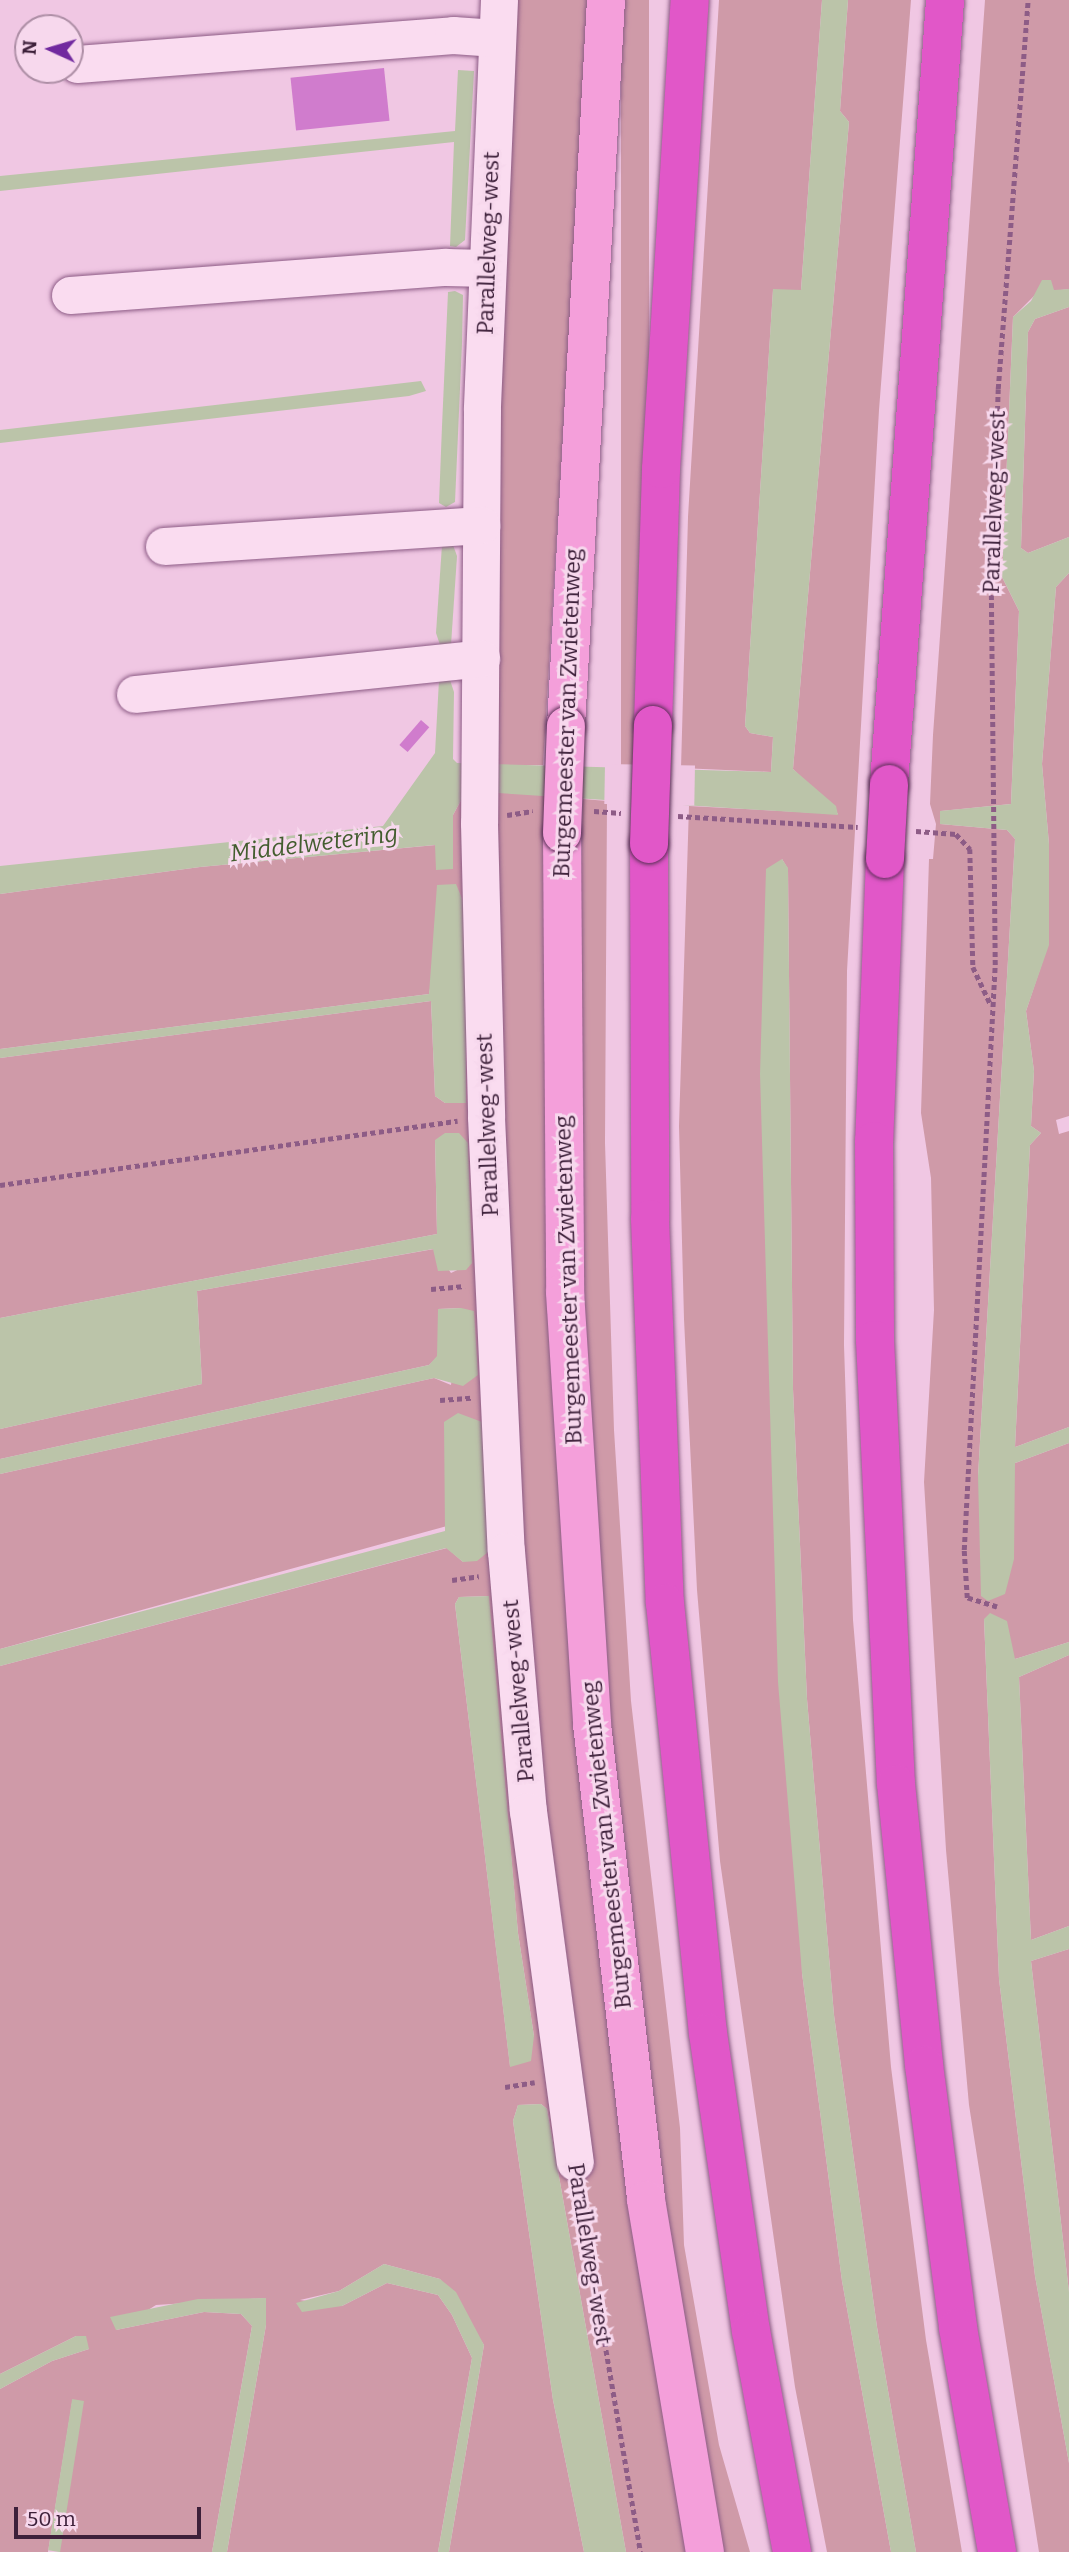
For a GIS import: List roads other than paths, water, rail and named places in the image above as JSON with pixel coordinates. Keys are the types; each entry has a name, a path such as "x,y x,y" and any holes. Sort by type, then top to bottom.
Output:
{"highway":[{"path":"690,0 662,442 651,825 650,1219 665,1603 708,2033 751,2331 792,2552"},
{"path":"945,0 889,784 893,845 874,1140 875,1340 894,1744 927,2093 958,2328 997,2552"}],"main road":[{"name":"Burgemeester van Zwietenweg","path":"606,0 562,818 565,1292 592,1724 646,2200 705,2552"}],"street":[{"name":"Parallelweg-west","path":"499,0 487,268 481,525 479,814 486,1117 508,1572 528,1811 575,2162"},
{"path":"84,63 453,35 496,38"},
{"path":"70,295 446,267 487,268"},
{"path":"164,546 481,525"},
{"path":"135,694 481,658"}],"water":[{"name":"Middelwetering","path":"822,0 848,0 840,111 849,122 793,769 836,806 838,815 466,791 453,815 453,869 436,870 435,845 200,867 0,894 0,866 383,826 435,753 439,680 450,680 454,692 453,759 457,763 771,772 773,737 750,733 745,726 773,289 801,290"},
{"path":"458,70 474,71 465,240 456,247 450,246 454,142 0,191 0,176 455,131"},
{"path":"1042,280 1051,280 1054,290 1069,289 1069,307 1035,319 1028,332 1021,548 1028,553 1069,537 1069,573 1056,587 1042,764 1049,844 1049,945 1026,1011 1034,1071 1031,1126 1041,1133 1030,1145 1015,1447 1069,1427 1069,1443 1015,1463 1014,1559 1005,1594 988,1601 981,1596 978,1476 1015,839 1007,830 940,824 940,811 1011,804 1019,611 1002,577 1013,317 1031,301"},
{"path":"455,291 463,295 462,343 455,502 446,507 439,503 442,426 448,292"},
{"path":"421,381 426,391 409,396 0,443 0,430"},
{"path":"442,545 453,545 457,556 451,645 440,645 436,633"},
{"path":"782,859 788,868 793,1389 807,1699 834,2015 877,2327 916,2552 891,2552 842,2281 802,1973 778,1682 760,1074 766,869"},
{"path":"456,884 466,908 466,1103 445,1103 435,1096 431,1001 0,1058 0,1049 429,994 437,885"},
{"path":"445,1133 459,1133 468,1143 472,1263 466,1270 438,1271 433,1249 197,1291 202,1384 0,1429 0,1318 437,1234 435,1140"},
{"path":"461,1308 474,1311 478,1375 463,1386 434,1378 0,1474 0,1459 429,1365 437,1356 438,1309"},
{"path":"458,1413 482,1422 489,1536 488,1552 477,1561 463,1562 446,1548 0,1666 0,1649 445,1531 444,1422"},
{"path":"489,1596 518,1933 534,2036 531,2061 510,2067 455,1604 459,1597"},
{"path":"990,1613 1007,1621 1015,1659 1069,1642 1069,1655 1019,1677 1031,1940 1069,1926 1069,1949 1031,1961 1069,2292 1069,2463 1035,2276 999,1979 984,1619"},
{"path":"541,2104 547,2109 626,2552 584,2552 553,2400 513,2121 518,2105"},
{"path":"384,2264 440,2279 456,2292 484,2345 449,2552 438,2552 472,2358 452,2315 438,2295 387,2283 342,2306 302,2312 296,2303 339,2291"},
{"path":"266,2298 266,2325 227,2552 212,2552 252,2326 241,2314 204,2312 116,2330 110,2317 198,2299"},
{"path":"76,2336 86,2336 89,2349 52,2361 0,2389 0,2374"},
{"path":"72,2399 84,2401 60,2552 48,2550"}]}
